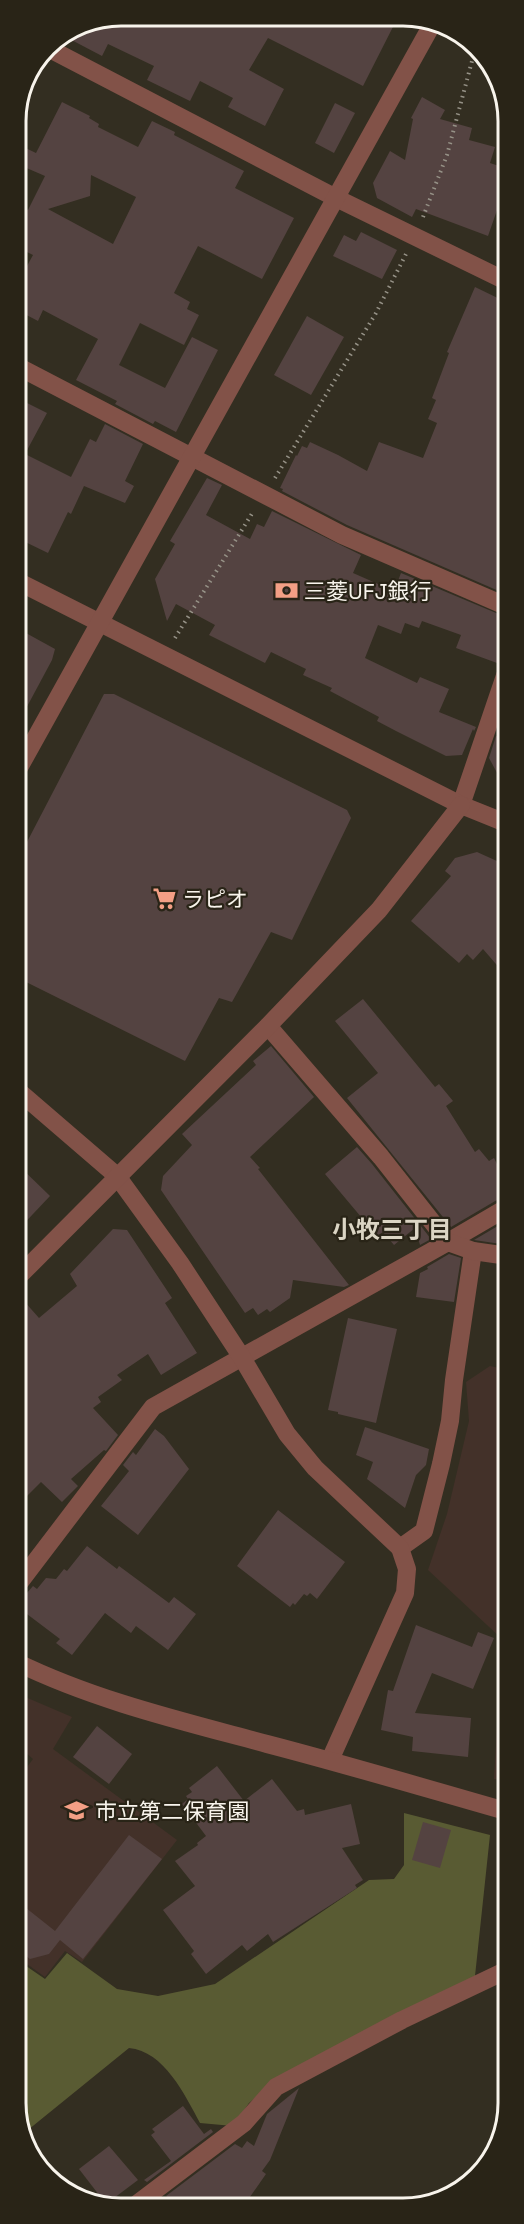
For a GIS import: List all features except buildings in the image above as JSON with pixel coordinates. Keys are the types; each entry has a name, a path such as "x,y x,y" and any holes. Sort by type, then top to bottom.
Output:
{"street":[{"path":"26,755 429,29"},
{"path":"55,52 336,198 498,277"},
{"path":"26,371 342,535 498,603"},
{"path":"26,586 461,805 498,820"},
{"path":"26,1269 268,1026 379,910 461,805 498,696"},
{"path":"268,1026 381,1156 448,1242 473,1251 498,1255"},
{"path":"26,1098 117,1176 180,1263 242,1356 287,1434 315,1468 400,1548 407,1569 405,1593 330,1760"},
{"path":"26,1574 153,1407 498,1213"},
{"path":"400,1548 423,1532 441,1464 450,1421 473,1251"},
{"path":"26,1666 81,1690 138,1709 330,1760 498,1809"},
{"path":"145,2198 244,2123 276,2087 402,2020 498,1974"}],"path":[{"path":"165,655 376,313 416,237 447,155 473,56"}],"shaded area":[{"path":"490,1366 498,1368 498,1635 428,1570 447,1514 469,1421 466,1382"},
{"name":"市立第二保育園","path":"26,1697 72,1717 53,1749 177,1840 82,1962 65,1951 45,1977 26,1963 26,1768 33,1759 26,1753"},
{"path":"498,1709 498,1780 494,1779"}],"green space":[{"path":"404,1813 490,1835 475,1976 280,2078 249,2103 233,2126 200,2123 180,2088 163,2066 153,2057 129,2048 29,2129 26,2116 26,1966 45,1979 67,1953 117,1989 158,1996 215,1984 369,1880 394,1879 404,1865"}],"place":[{"name":"三菱UFJ銀行","path":"286,591"},
{"name":"ラピオ","path":"164,899"},
{"name":"市立第二保育園","path":"77,1811"}],"district":[{"name":"小牧三丁目","path":"392,1229"}]}
